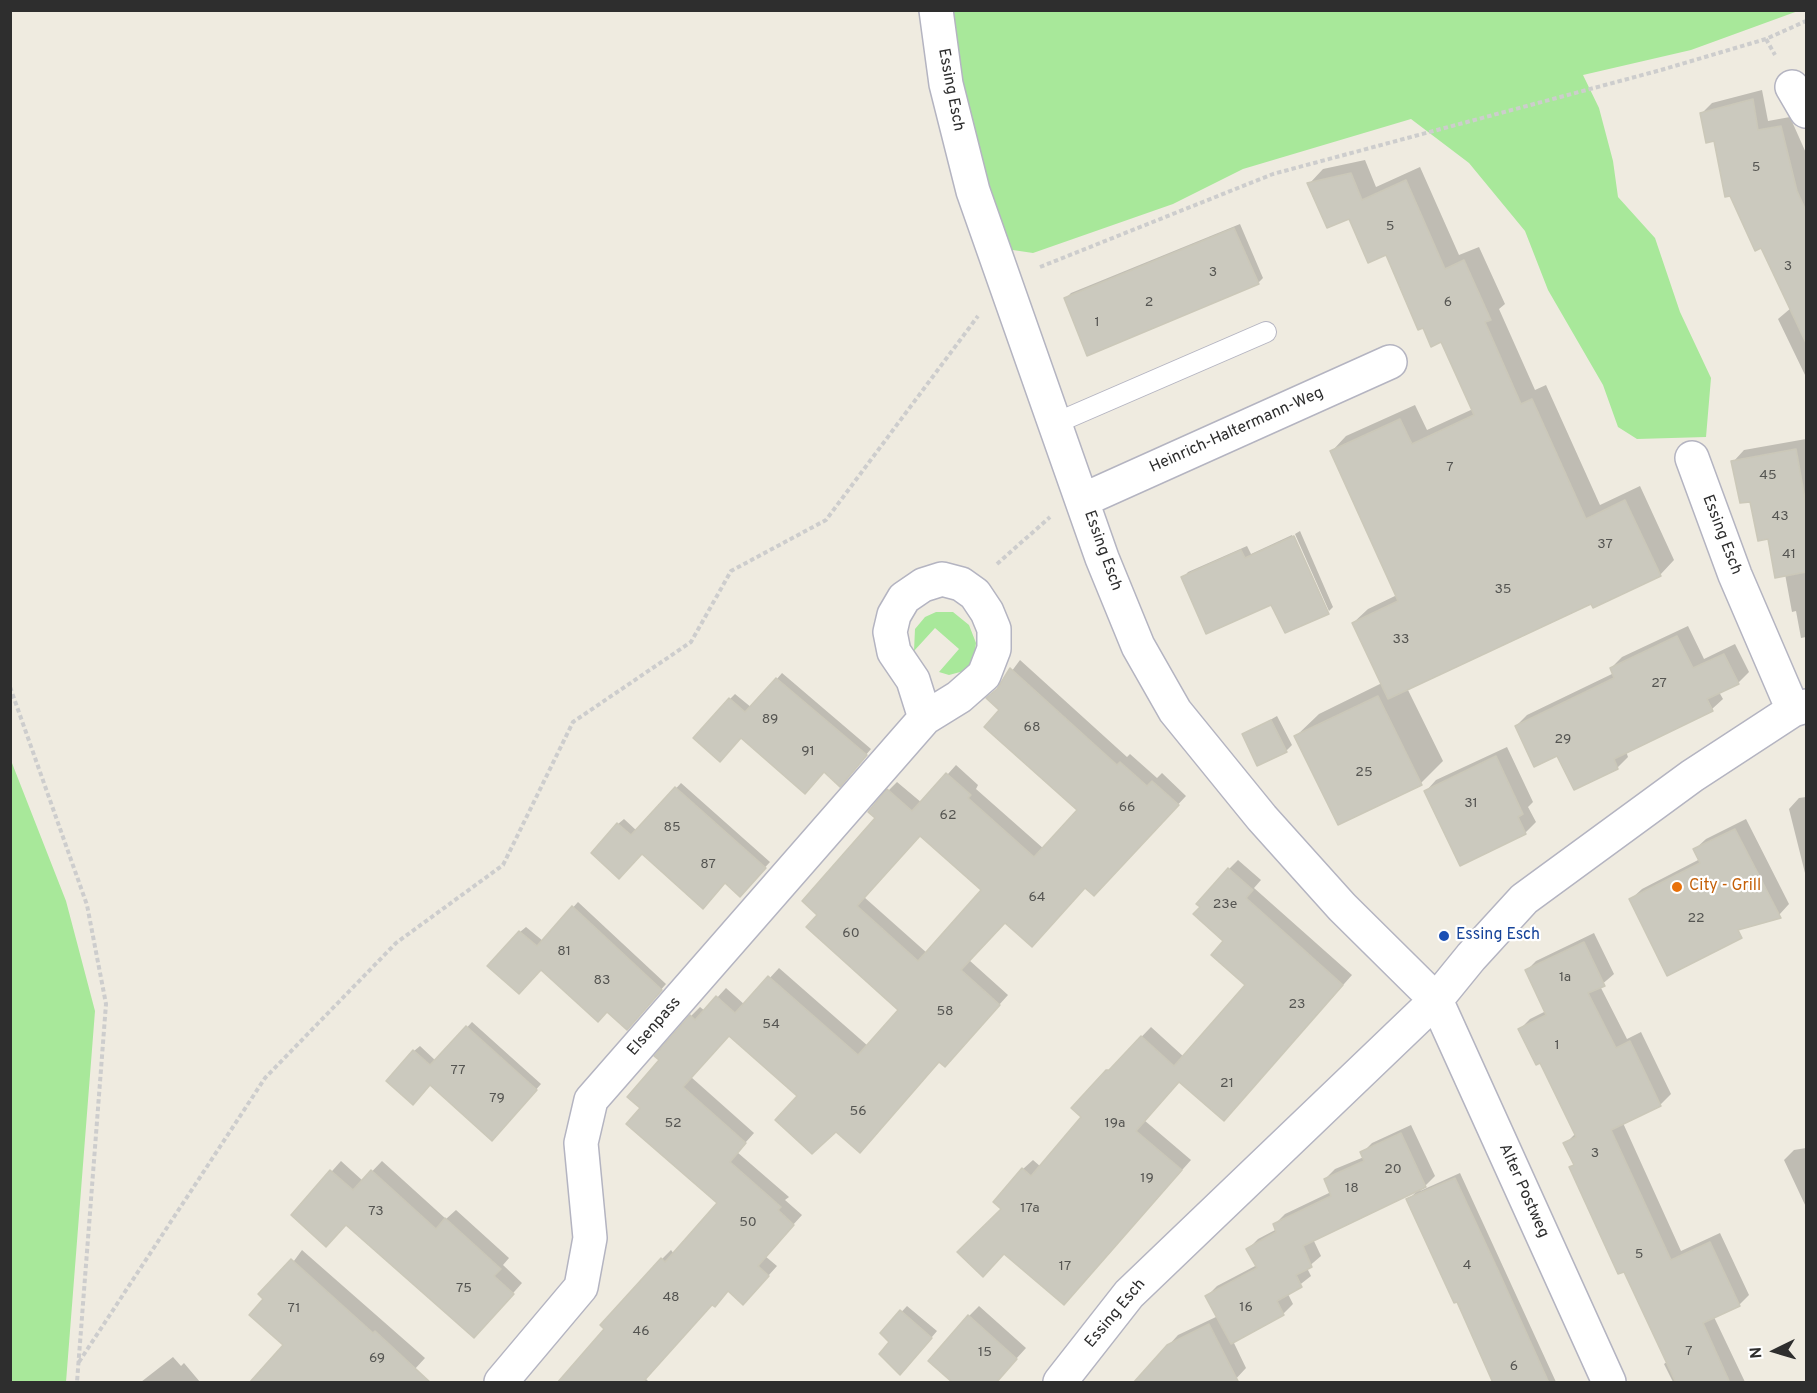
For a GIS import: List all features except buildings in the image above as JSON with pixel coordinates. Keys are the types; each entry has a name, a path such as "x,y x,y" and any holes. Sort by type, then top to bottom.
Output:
{"street":[{"name":"Essing Esch","path":"936,10 946,84 973,191 1102,558 1138,646 1175,711 1262,818 1342,907 1436,1000"},
{"name":"Heinrich-Haltermann-Weg","path":"1083,500 1390,362"},
{"name":"Essing Esch","path":"1060,1383 1129,1294 1436,1000 1471,957 1524,899 1692,776 1800,708 1735,575 1692,459"},
{"path":"926,718 913,680 894,652 890,632 894,615 904,598 922,585 942,579 962,584 975,594"},
{"name":"Elsenpass","path":"501,1383 580,1287 590,1238 581,1143 591,1101 926,718 959,697 984,675 994,649 994,629 987,612 975,594"},
{"name":"Alter Postweg","path":"1436,1000 1609,1383"}],"lane":[{"path":"1056,423 1266,332"}],"path":[{"path":"79,1362 265,1078 396,943 502,865 573,722 692,642 731,571 826,520 1004,281 1273,174 1661,70 1766,39 1806,21"},
{"path":"975,594 992,569 1056,512 1083,500"},
{"path":"10,687 87,905 106,1004 77,1383"}],"green space":[{"path":"947,11 1798,11 1691,50 1583,75 1599,108 1613,161 1618,197 1655,238 1680,312 1711,378 1706,437 1637,439 1618,427 1603,385 1548,290 1525,231 1469,163 1411,119 1243,169 1173,204 1033,253 1006,249 963,128"},
{"path":"936,612 953,612 969,625 976,643 974,659 964,671 949,675 939,672 959,649 935,628 914,651 915,629 925,617"},
{"path":"10,758 66,901 95,1011 66,1382 11,1382"}],"place":[{"name":"City - Grill","path":"1677,887"},
{"name":"Essing Esch","path":"1444,936"}]}
